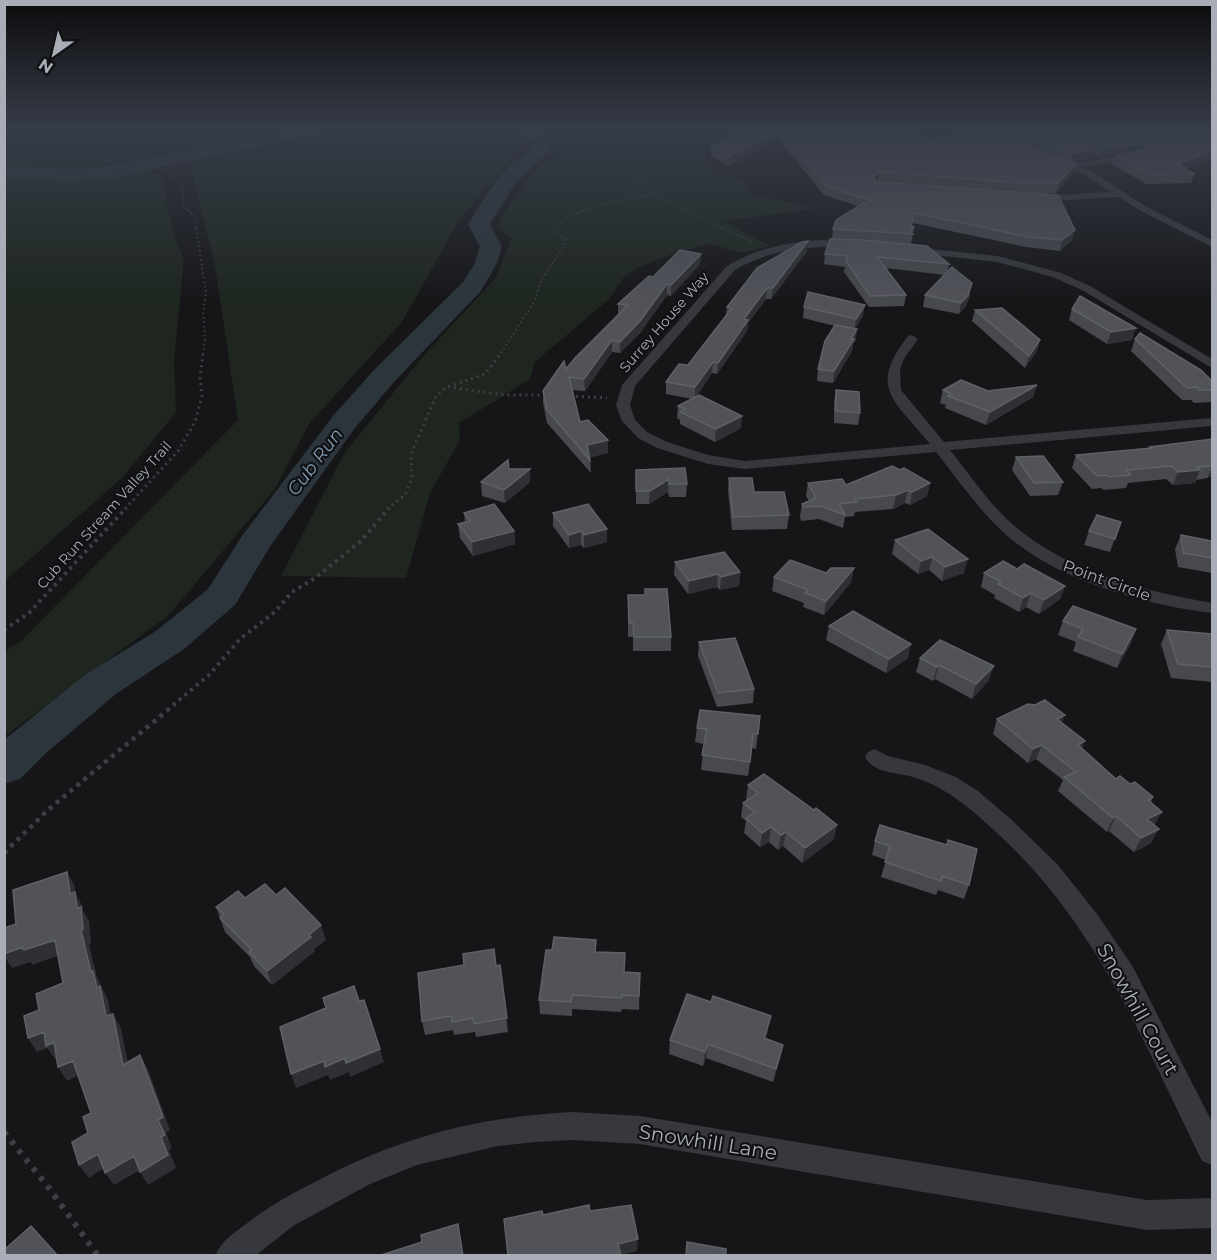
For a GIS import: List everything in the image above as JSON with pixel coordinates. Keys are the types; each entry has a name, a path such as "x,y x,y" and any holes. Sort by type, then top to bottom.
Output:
{"street":[{"path":"1114,189 1163,220 1212,244"},
{"path":"1022,198 1064,199 1121,194"},
{"name":"Surrey House Way","path":"861,245 819,244 770,250 748,258 731,268 629,386 624,405 630,421 651,440 681,453 723,463 771,464 1212,422"},
{"path":"895,248 998,259 1058,275 1086,288 1212,364"},
{"name":"Point Circle","path":"912,339 897,359 892,371 893,383 901,400 995,516 1034,548 1072,569 1127,590 1168,601 1212,608"},
{"name":"Snowhill Court","path":"875,758 882,762 918,770 949,783 970,797 1005,827 1050,872 1089,921 1124,975 1212,1151"},
{"name":"Snowhill Lane","path":"230,1256 282,1215 361,1173 417,1151 498,1132 572,1126 640,1130 1147,1215 1212,1213"}],"path":[{"name":"Cub Run Stream Valley Trail","path":"4,630 29,613 149,484 178,452 195,422 202,396 200,378 205,339 203,313 206,292 195,230 198,220 184,206 182,189"},
{"path":"651,189 656,194 703,221 770,250"},
{"path":"4,853 49,809 209,675 240,639 276,611 292,592 315,578 361,541 387,509 405,495 412,479 411,454 436,396 447,387 485,374 513,336 534,302 542,279 566,244 566,239 555,233 553,228 574,215 606,202 656,194"},
{"path":"447,387 504,395 556,396"},
{"path":"567,396 624,399"},
{"path":"4,1132 49,1188 98,1256"}],"shaded area":[{"path":"5,189 164,189 174,235 184,260 174,359 176,412 122,478 5,581"},
{"path":"196,189 486,189 459,220 402,322 309,424 275,489 169,615 5,736 5,651 21,641 238,420 215,266"},
{"path":"522,189 748,189 751,194 818,208 724,221 770,246 743,253 709,244 678,252 641,266 624,277 608,300 535,362 530,379 459,423 460,440 430,493 406,578 281,576 345,452 424,355 496,278 511,239 496,227"}],"building":[{"path":"834,189 971,189 1058,195 1075,230 1062,240 1028,237 915,213 911,225 914,227 911,232 913,234 833,229 836,220 864,203 874,202"},
{"path":"830,239 927,246 949,264 877,257 906,295 870,296 846,261 848,256 825,254"},
{"path":"808,241 773,288 767,288 744,319 748,320 718,363 713,362 695,387 666,382 679,364 688,365 732,308 727,307 757,268 802,242"},
{"path":"680,250 701,254 671,285 667,284 640,321 620,342 612,340 584,379 569,377 580,422 588,420 608,440 587,445 590,460 547,410 543,391 564,361 566,369 628,305 618,304 649,276 653,277"},
{"path":"952,267 972,283 968,295 961,303 925,295"},
{"path":"808,292 865,305 856,319 804,307"},
{"path":"1080,296 1136,328 1111,332 1072,309"},
{"path":"1002,308 1040,340 1029,356 975,310"},
{"path":"835,325 857,329 851,339 854,339 834,371 818,369 825,341"},
{"path":"1140,333 1201,370 1212,381 1212,390 1187,388 1135,339"},
{"path":"961,380 988,391 1037,385 990,412 948,396 951,394 943,390"},
{"path":"836,390 859,392 860,413 836,411"},
{"path":"699,395 742,416 716,429 680,412 685,409 678,406"},
{"path":"1212,439 1212,466 1197,467 1200,470 1178,472 1172,466 1126,470 1131,475 1097,476 1076,455 1152,448 1150,447"},
{"path":"1043,456 1063,482 1034,483 1016,457"},
{"path":"508,460 509,469 530,469 504,490 481,482"},
{"path":"892,466 900,470 904,468 930,483 912,492 908,490 896,495 855,499 857,502 839,504 845,515 821,506 803,507 802,504 816,498 808,483 842,479 846,485"},
{"path":"685,468 687,484 669,484 669,479 650,491 636,491 636,470"},
{"path":"729,478 752,478 754,492 784,492 789,515 733,517"},
{"path":"494,504 514,531 472,542 458,524 470,521 464,513"},
{"path":"588,504 607,529 584,535 581,531 569,535 553,513"},
{"path":"1097,515 1121,522 1115,539 1089,531"},
{"path":"928,529 968,559 945,567 932,557 921,561 895,540"},
{"path":"1181,535 1212,541 1212,558 1183,553"},
{"path":"724,552 740,572 721,577 718,574 689,581 675,562"},
{"path":"790,560 826,573 831,568 854,568 826,601 805,593 808,590 774,577"},
{"path":"1003,561 1017,569 1024,564 1065,586 1044,600 1031,593 1023,598 984,573"},
{"path":"645,589 667,589 671,637 634,637 633,623 629,623 628,595 645,595"},
{"path":"1073,606 1136,629 1122,654 1078,637 1083,629 1063,621"},
{"path":"853,611 911,644 889,659 829,626"},
{"path":"1167,630 1212,634 1212,667 1178,664"},
{"path":"735,638 754,689 718,693 699,642"},
{"path":"940,640 994,666 976,684 920,658"},
{"path":"1045,700 1065,715 1057,719 1085,741 1078,745 1116,779 1120,776 1130,784 1135,782 1153,797 1148,800 1162,812 1147,819 1159,829 1141,838 1064,777 1076,772 1042,745 1033,749 997,719 1028,704 1035,705"},
{"path":"700,710 760,716 758,734 753,734 750,762 702,755 707,729 697,728"},
{"path":"764,774 814,810 816,808 837,825 805,848 786,832 781,835 771,827 762,833 746,818 755,812 743,803 758,793 748,785"},
{"path":"880,825 947,845 948,840 977,849 969,885 942,876 941,881 885,862 890,846 875,841"},
{"path":"67,872 70,894 75,892 77,908 81,907 83,929 81,930 91,972 93,971 97,988 100,986 106,1016 113,1014 123,1065 140,1055 163,1117 158,1120 165,1135 161,1137 168,1155 140,1172 134,1156 105,1173 98,1154 79,1165 72,1142 88,1133 83,1117 91,1113 73,1061 58,1067 54,1042 46,1046 44,1032 28,1038 24,1016 39,1010 36,994 63,983 55,940 4,954 4,928 16,924 13,890"},
{"path":"265,884 276,895 285,888 321,925 309,935 311,937 267,971 249,952 252,950 220,918 224,914 216,907 238,891 245,898"},
{"path":"554,937 596,940 595,952 625,953 624,972 640,973 639,996 622,995 622,998 572,995 571,1002 539,1000 546,950 552,950"},
{"path":"494,949 496,966 500,965 507,1018 474,1024 473,1018 452,1022 451,1016 422,1021 418,973 464,965 463,954"},
{"path":"354,986 359,1001 364,1000 380,1049 346,1063 345,1058 325,1067 324,1061 291,1074 280,1027 326,1008 323,998"},
{"path":"687,994 711,1002 713,996 771,1016 764,1038 783,1045 776,1069 708,1044 705,1052 670,1040"},
{"path":"589,1205 590,1211 631,1205 638,1239 618,1244 621,1256 508,1256 504,1219 542,1211 543,1215"},
{"path":"458,1224 463,1256 378,1256 422,1242 421,1235"},
{"path":"31,1226 58,1256 4,1256 4,1250"},
{"path":"687,1242 726,1249 726,1256 686,1256"}],"waterway":[{"name":"Cub Run","path":"4,767 29,743 101,684 170,640 222,597 254,543 344,422 384,376 473,286 485,265 491,247 479,224 501,189"}]}
